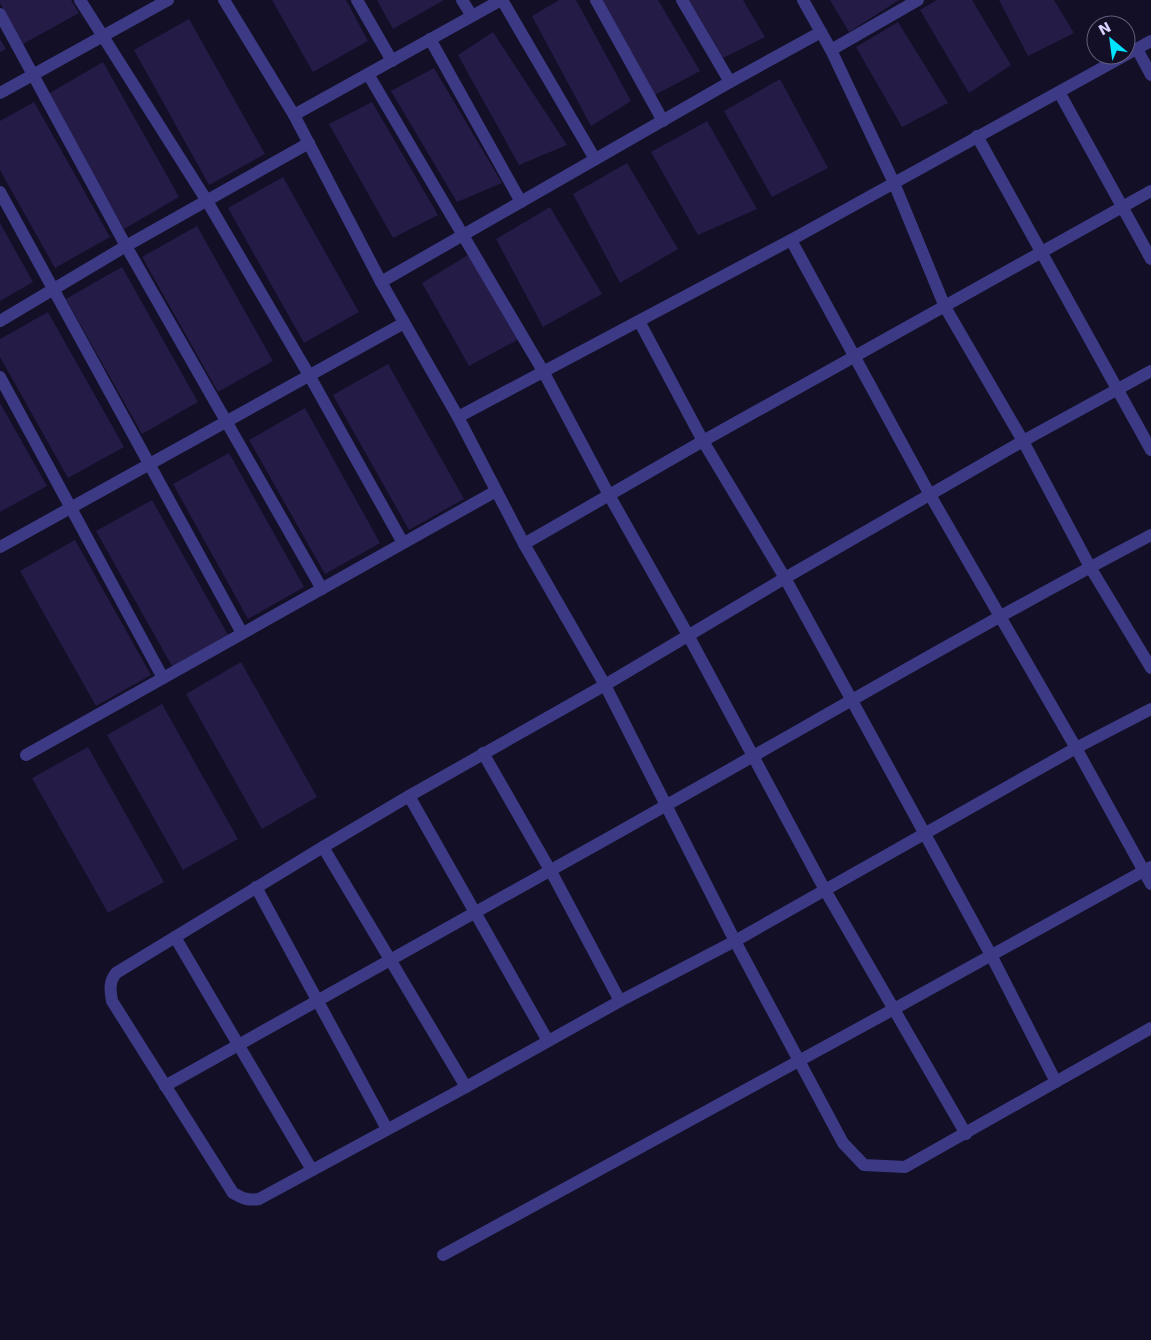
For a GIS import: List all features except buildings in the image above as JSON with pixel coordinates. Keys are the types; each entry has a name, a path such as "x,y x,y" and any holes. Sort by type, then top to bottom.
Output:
{"street":[{"path":"80,0 207,200 309,375 403,543"},
{"path":"0,93 168,0"},
{"path":"224,0 294,115 381,282 458,417 524,544 604,684 735,941 843,1144 864,1165 905,1167 1151,1028"},
{"path":"357,0 392,61"},
{"path":"462,0 472,16"},
{"path":"294,115 501,0 595,159"},
{"path":"596,0 663,121"},
{"path":"682,0 730,82"},
{"path":"803,0 831,50 894,183 944,307 1022,441 1090,567 1151,668"},
{"path":"831,50 918,0"},
{"path":"0,14 126,246 322,589"},
{"path":"381,282 821,32"},
{"path":"430,39 521,202"},
{"path":"458,417 791,240 1151,41"},
{"path":"1137,49 1151,75"},
{"path":"368,74 543,371 825,890 966,1134"},
{"path":"1059,92 1151,260"},
{"path":"977,136 1151,450"},
{"path":"0,321 126,246 309,143"},
{"path":"524,544 703,441 1151,191"},
{"path":"0,192 242,633"},
{"path":"791,240 930,495 1147,869 1151,884"},
{"path":"639,321 703,441 785,578 991,955 1056,1082"},
{"path":"0,547 404,323"},
{"path":"1151,371 1022,441 409,796 256,887 116,973 110,988 112,1001 233,1193 244,1199 258,1199 466,1087 620,1001 735,941 1076,748 1151,709"},
{"path":"0,377 163,678"},
{"path":"26,755 496,491"},
{"path":"165,1086 666,805 850,699 1151,535"},
{"path":"483,754 620,1001"},
{"path":"409,796 548,1041"},
{"path":"322,847 466,1087"},
{"path":"443,1255 1147,869"},
{"path":"256,887 316,1001 387,1129"},
{"path":"175,937 312,1170"}]}
